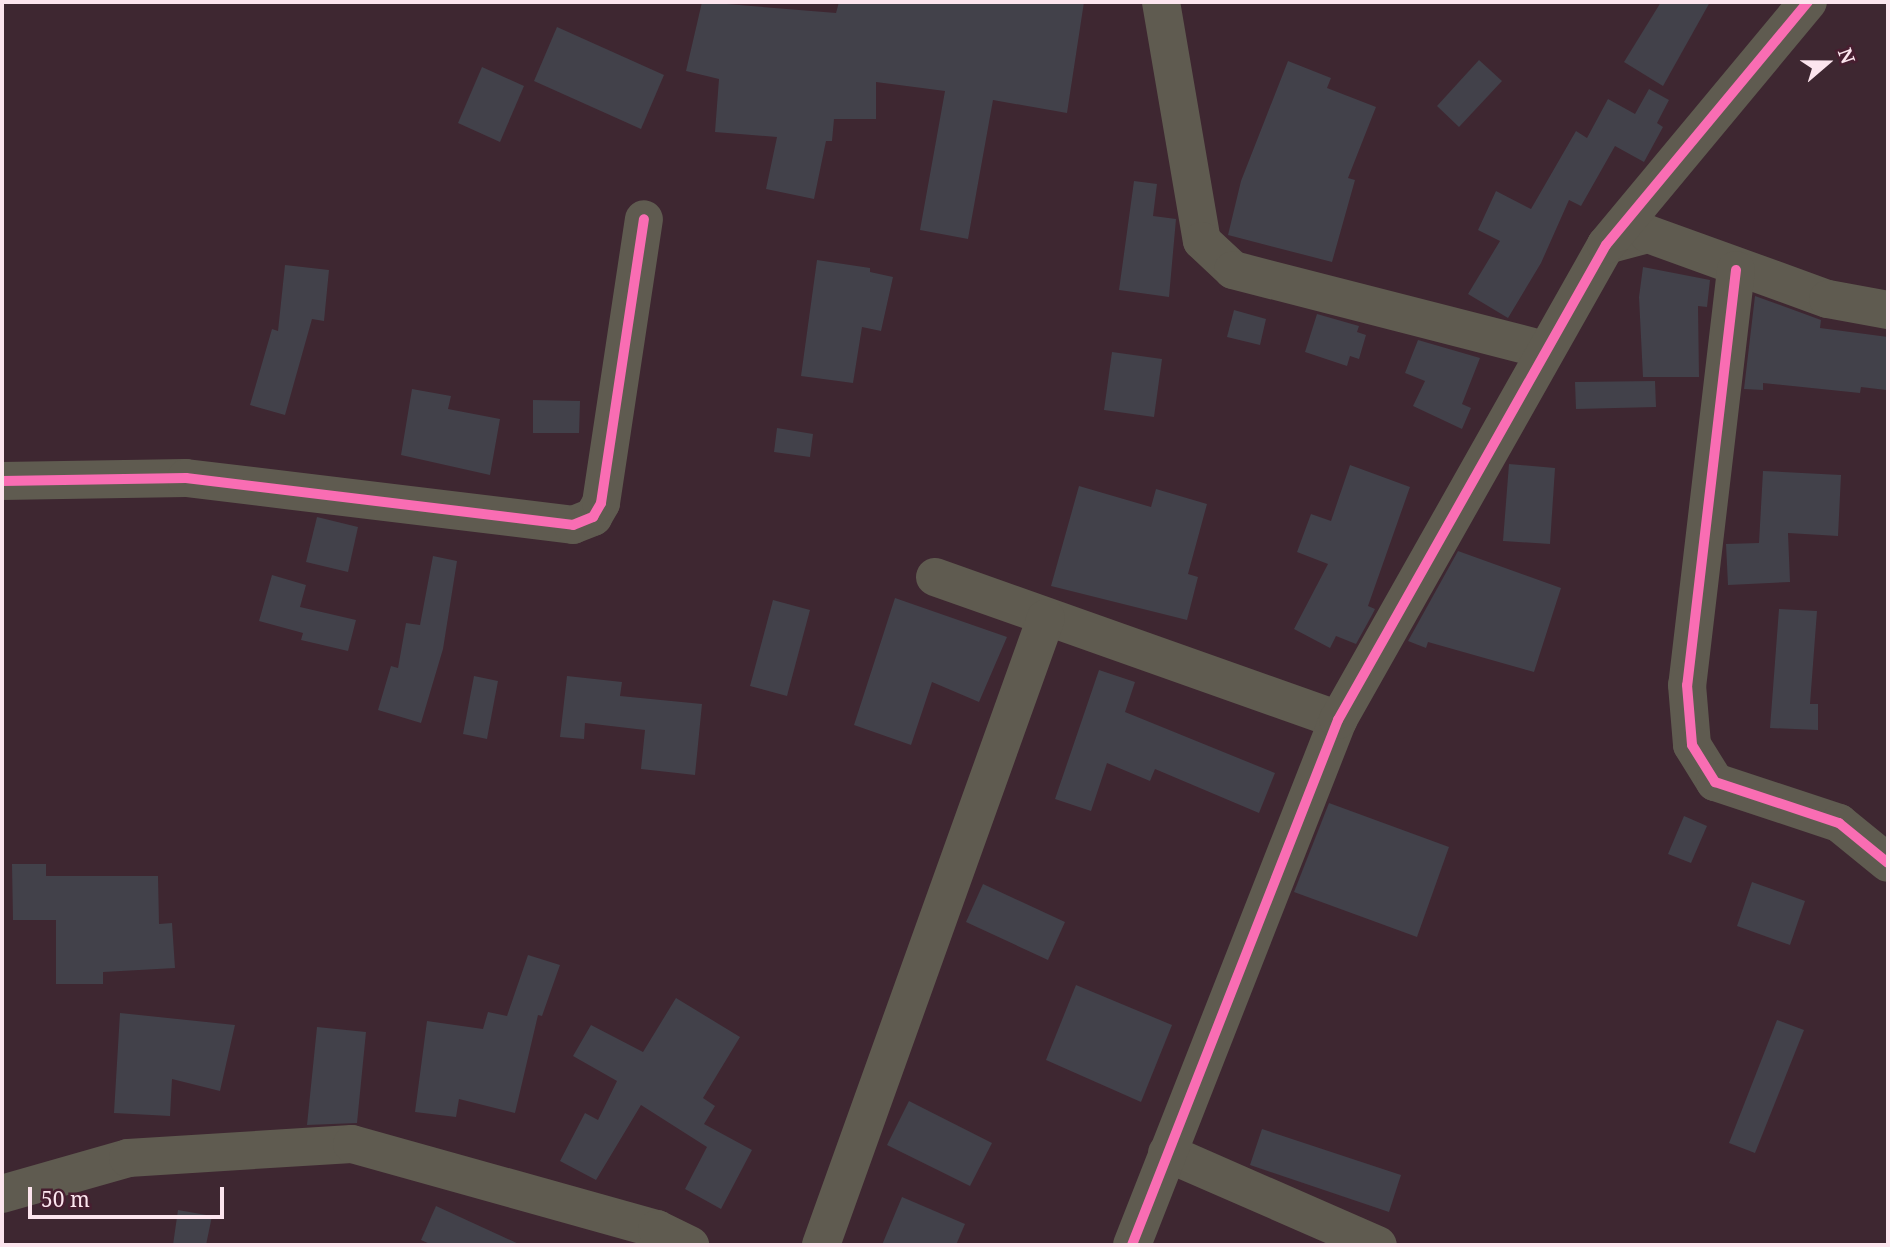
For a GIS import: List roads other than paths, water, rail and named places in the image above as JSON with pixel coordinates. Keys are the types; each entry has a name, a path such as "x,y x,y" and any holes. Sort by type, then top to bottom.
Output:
{"street":[{"path":"1161,2 1202,241 1233,270 1545,350"},
{"path":"1132,1245 1338,720 1606,244 1808,2"},
{"path":"2,481 186,478 573,524 593,517 601,503 644,219"},
{"path":"1606,244 1648,234 1737,270 1828,299 1888,310"},
{"path":"1737,270 1687,685 1692,745 1715,782 1839,823 1888,863"},
{"path":"935,577 1338,720"},
{"path":"821,1245 1046,618"},
{"path":"2,1194 128,1158 352,1144 657,1229 690,1245"},
{"path":"1167,1153 1378,1245"}]}
